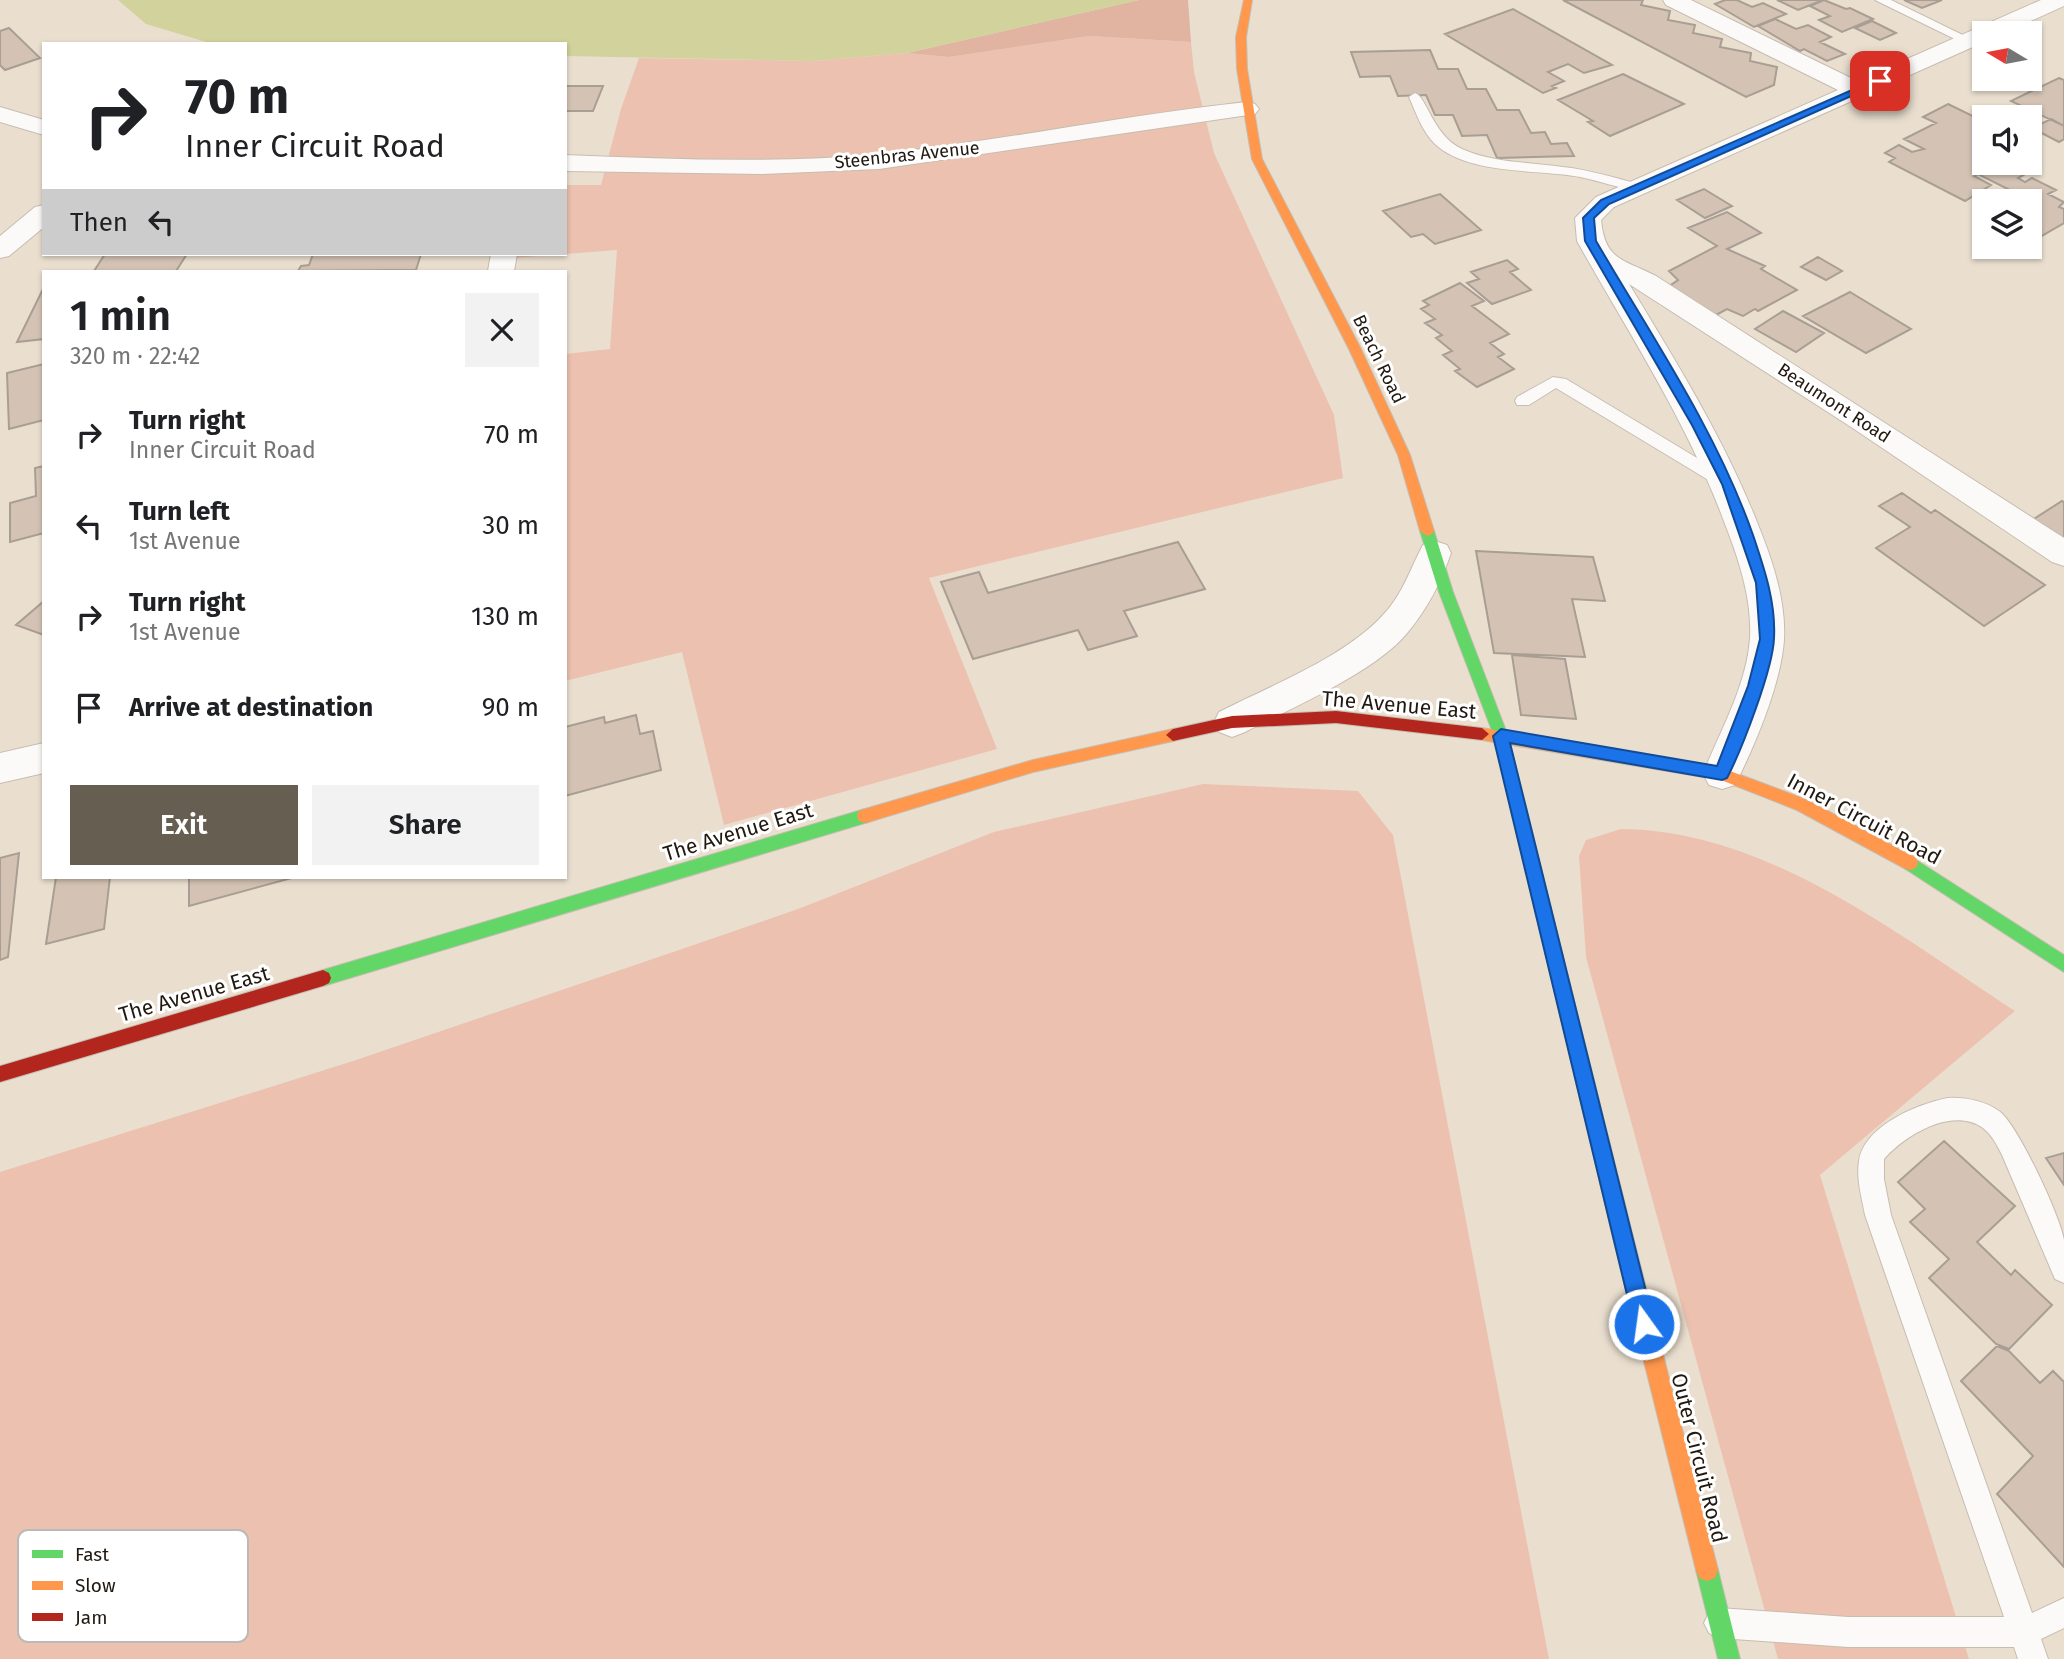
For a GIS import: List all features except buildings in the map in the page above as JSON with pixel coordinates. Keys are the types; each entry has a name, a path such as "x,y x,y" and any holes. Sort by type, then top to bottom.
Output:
{"street":[{"name":"Beach Road","path":"1248,0 1241,37 1247,109 1256,159 1354,349 1404,455 1446,592 1501,736"},
{"path":"1674,0 1858,91"},
{"path":"2013,21 2059,0"},
{"path":"2030,13 2053,23"},
{"path":"1722,774 1756,686 1767,639 1763,583 1728,484 1698,425 1590,241 1588,218 1605,202 1972,40"},
{"name":"Steenbras Avenue","path":"567,163 759,165 875,161 950,152 1176,116 1247,109"},
{"path":"0,114 42,127"},
{"path":"0,250 42,215"},
{"name":"Beaumont Road","path":"1600,258 1646,282 2064,554"},
{"path":"1232,722 1348,662 1395,625 1423,585 1434,553"},
{"name":"The Avenue East","path":"0,1074 1033,766 1232,722 1336,717 1501,736"},
{"name":"Inner Circuit Road","path":"1501,736 1722,774 1802,805 1897,855 2064,964"},
{"name":"Outer Circuit Road","path":"1501,736 1572,1035 1729,1659"},
{"path":"0,768 42,758"}],"lane":[{"path":"1881,0 1972,33"},
{"path":"1415,97 1430,131 1455,150 1499,162 1579,173 1637,188"},
{"path":"1523,401 1553,382 1560,383 1728,484"},
{"path":"2028,1645 1878,1215 1871,1178 1872,1155 1882,1140 1942,1111 1963,1110 1994,1121 2012,1146 2064,1270"},
{"path":"1719,1622 2028,1645 2064,1613"}],"shaded area":[{"path":"118,0 1139,0 907,53 813,61 567,56 567,42 206,42 146,24"},
{"path":"1139,0 1188,0 1191,42 1089,36 949,57 907,53"},
{"path":"1089,36 1191,42 1194,72 1214,153 1334,415 1343,478 929,578 997,749 724,825 682,652 567,681 567,354 610,349 617,250 567,254 567,185 601,185 621,109 639,58 813,61 907,53 949,57"},
{"path":"1203,784 1358,791 1393,835 1549,1659 0,1659 0,1172 353,1061 682,949 798,909 994,832"},
{"path":"1621,829 1675,834 1728,847 1779,867 1877,920 2015,1011 1820,1175 1969,1659 1778,1659 1586,957 1579,856 1586,840"}],"traffic: fast":[{"path":"1427,531 1446,592 1501,736 1623,1237"},
{"path":"323,978 865,816"},
{"path":"1910,863 2064,964"},
{"path":"1707,1570 1729,1659"}],"traffic: slow":[{"path":"1248,0 1241,37 1242,69 1257,159 1355,349 1404,455 1427,531"},
{"path":"1482,734 1722,774 1802,805 1910,863"},
{"path":"865,816 1033,766 1173,735"},
{"path":"1623,1237 1707,1570"}],"traffic: jam":[{"path":"1173,735 1232,722 1336,717 1482,734"},
{"path":"0,1074 323,978"}],"route":[{"path":"1644,1324 1501,736 1722,774 1756,686 1767,639 1763,583 1728,484 1698,425 1590,241 1588,218 1605,202 1880,81"}]}
